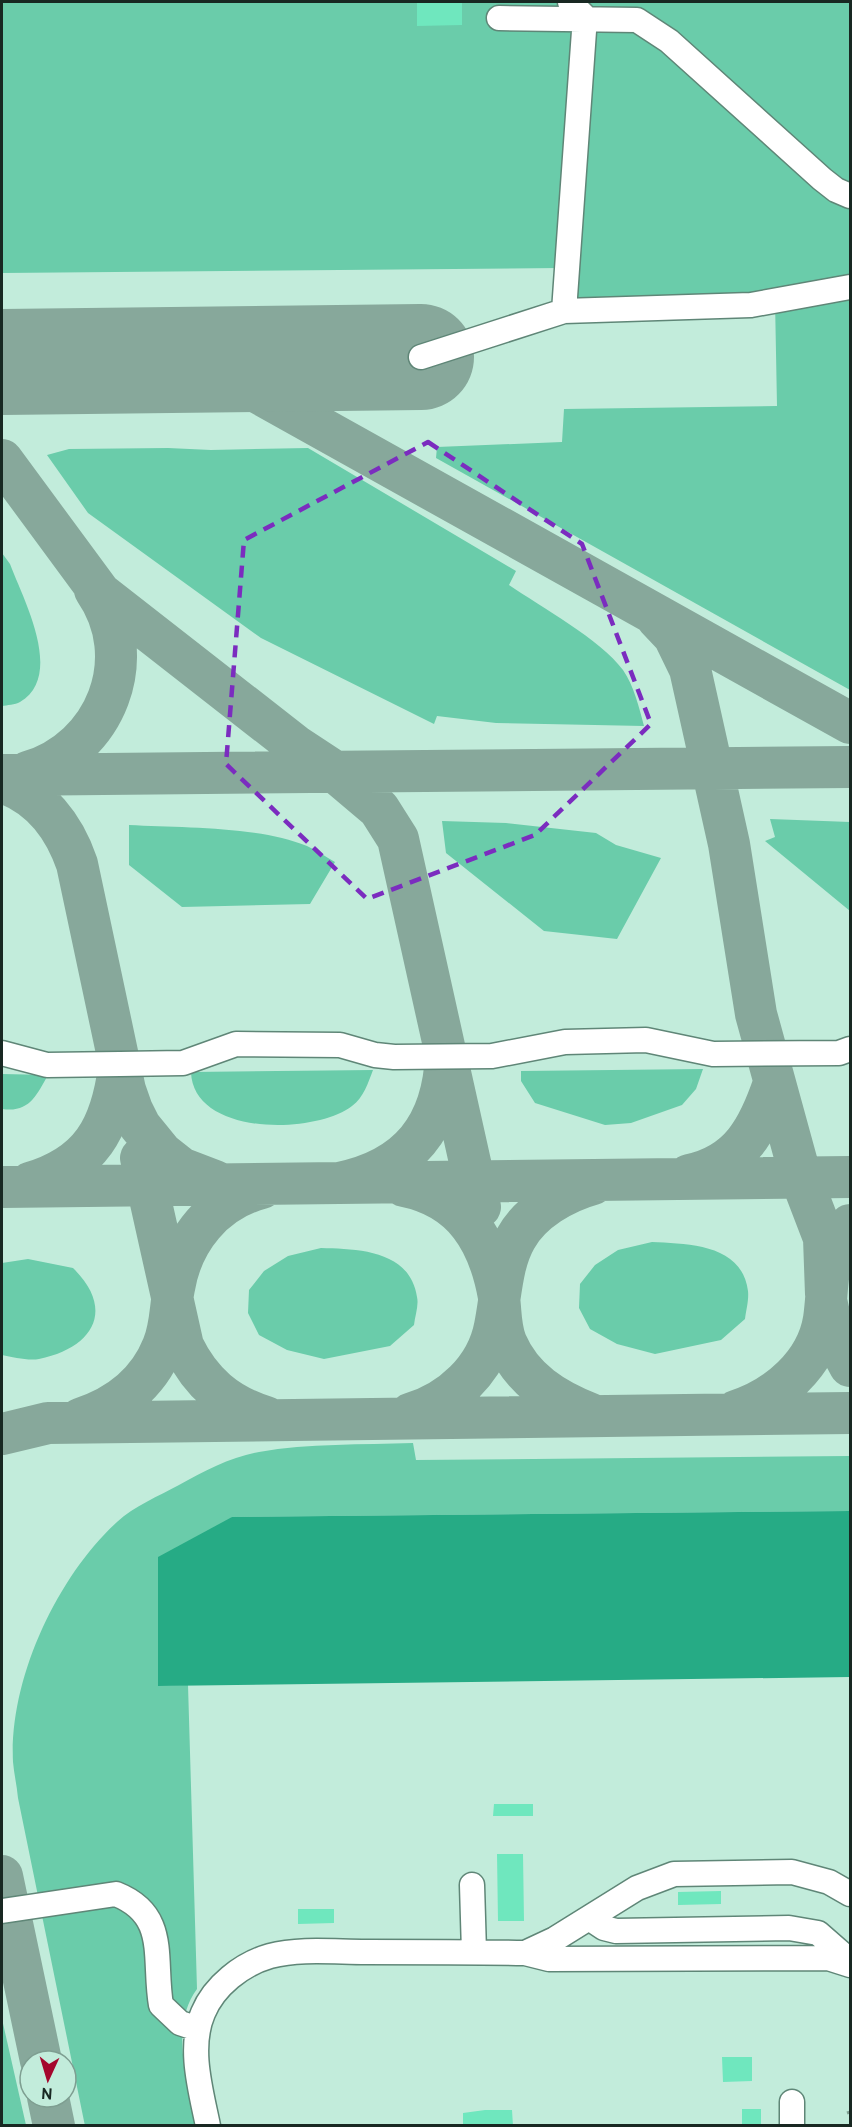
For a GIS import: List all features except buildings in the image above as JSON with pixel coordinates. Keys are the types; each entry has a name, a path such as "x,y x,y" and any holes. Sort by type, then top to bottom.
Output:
{"lane":[{"path":"564,311 578,9"},
{"path":"499,18 578,9 637,20 654,29 822,179 836,190 850,196"},
{"path":"421,357 564,311 751,305 850,287"},
{"path":"2,1053 47,1065 183,1063 236,1044 340,1045 375,1056 394,1057 492,1056 565,1042 646,1040 713,1054 838,1053 850,1049"},
{"path":"525,1953 555,1939 637,1888 674,1874 792,1872 829,1881 850,1894"},
{"path":"472,1885 474,1952"},
{"path":"2,1911 116,1894 130,1900 145,1911 152,1928 161,2005 180,2023 198,2029"},
{"path":"589,1918 604,1928 616,1931 789,1928 818,1933 850,1963"},
{"path":"208,2126 197,2072 198,2029 202,2014 223,1983 247,1967 269,1957 333,1952 474,1952 525,1953 549,1959 828,1958 850,1963"}],"highlighted area":[{"path":"428,442 582,544 651,724 535,835 367,899 226,764 244,540"}],"shaded area":[{"path":"2,2 850,2 850,690 436,458 437,447 562,442 564,409 777,406 775,300 562,302 560,268 2,273"},
{"path":"308,448 516,571 509,585 585,635 613,658 623,670 633,690 644,726 496,723 437,716 434,724 261,638 88,513 47,455 69,449 211,450"},
{"path":"2,553 10,564 31,616 40,656 39,674 33,690 20,702 2,706"},
{"path":"770,819 850,822 850,911 765,841 775,837"},
{"path":"442,821 506,823 596,833 616,845 661,858 617,939 544,931 446,853"},
{"path":"129,825 220,829 266,835 307,846 335,862 310,904 182,907 129,865"},
{"path":"703,1069 696,1089 682,1105 631,1123 605,1125 535,1103 521,1081 521,1071"},
{"path":"373,1070 363,1094 352,1106 334,1115 311,1122 285,1125 258,1124 233,1119 212,1108 197,1093 191,1072"},
{"path":"2,1074 48,1075 31,1101 25,1106 11,1110 2,1109"},
{"path":"652,1242 697,1246 725,1255 736,1264 744,1275 748,1291 745,1319 721,1340 655,1354 617,1344 590,1329 579,1308 580,1284 595,1265 618,1250"},
{"path":"321,1248 351,1249 380,1255 393,1261 404,1270 412,1281 417,1297 414,1325 390,1346 324,1359 287,1350 259,1335 248,1313 249,1290 264,1271 288,1256"},
{"path":"28,1259 73,1268 86,1284 93,1298 95,1312 92,1325 85,1336 58,1354 39,1359 2,1355 2,1263"},
{"path":"413,1443 416,1460 850,1456 850,1511 232,1517 158,1686 188,1685 197,1989 184,2020 182,2038 185,2074 196,2125 85,2126 78,2092 78,2049 69,2049 18,1798 13,1762 14,1730 19,1697 28,1664 57,1600 75,1571 95,1545 124,1516 198,1475 238,1457 278,1449"},
{"path":"850,1511 850,1677 158,1686 158,1557 232,1517"},
{"path":"2,2019 18,2090 18,2109 22,2109 26,2125 2,2125"}],"taxiway":[{"path":"110,361 181,369 255,391 850,723"},
{"path":"2,460 100,593 296,746 334,771 379,809 398,839 446,1055 443,1080 438,1103 429,1123 418,1140 403,1155 385,1167 339,1183"},
{"path":"28,772 55,760 78,743 96,722 108,698 115,671 115,644 109,616 95,590"},
{"path":"657,618 674,636 690,669 729,844 756,1014 801,1178 824,1238 826,1294"},
{"path":"2,775 850,767"},
{"path":"2,782 28,795 39,804 58,825 72,850 77,864 125,1090 140,1126 162,1153 181,1168 215,1181"},
{"path":"30,1183 69,1166 83,1155 94,1141 110,1109 119,1068"},
{"path":"449,1068 480,1207"},
{"path":"689,1175 722,1163 745,1142 762,1115 774,1083"},
{"path":"141,1158 183,1346 198,1371 217,1391 239,1406 266,1417"},
{"path":"2,1187 850,1177"},
{"path":"410,1414 425,1409 453,1392 465,1382 484,1356 495,1326 507,1259 522,1228 539,1211 560,1197 593,1184"},
{"path":"404,1186 425,1192 443,1201 470,1225 480,1240 495,1277 503,1331 513,1355 530,1378 541,1387 591,1414"},
{"path":"80,1419 119,1401 149,1372 166,1339 178,1270 193,1238 215,1212 229,1202 262,1188"},
{"path":"736,1411 780,1388 793,1377 813,1351 824,1319 832,1257 842,1235 850,1225"},
{"path":"826,1300 834,1336 850,1366"},
{"path":"2,1434 48,1423 850,1413"},
{"path":"2,1876 38,2049"},
{"path":"50,2109 54,2126"}],"runway":[{"path":"2,362 421,357"}]}
